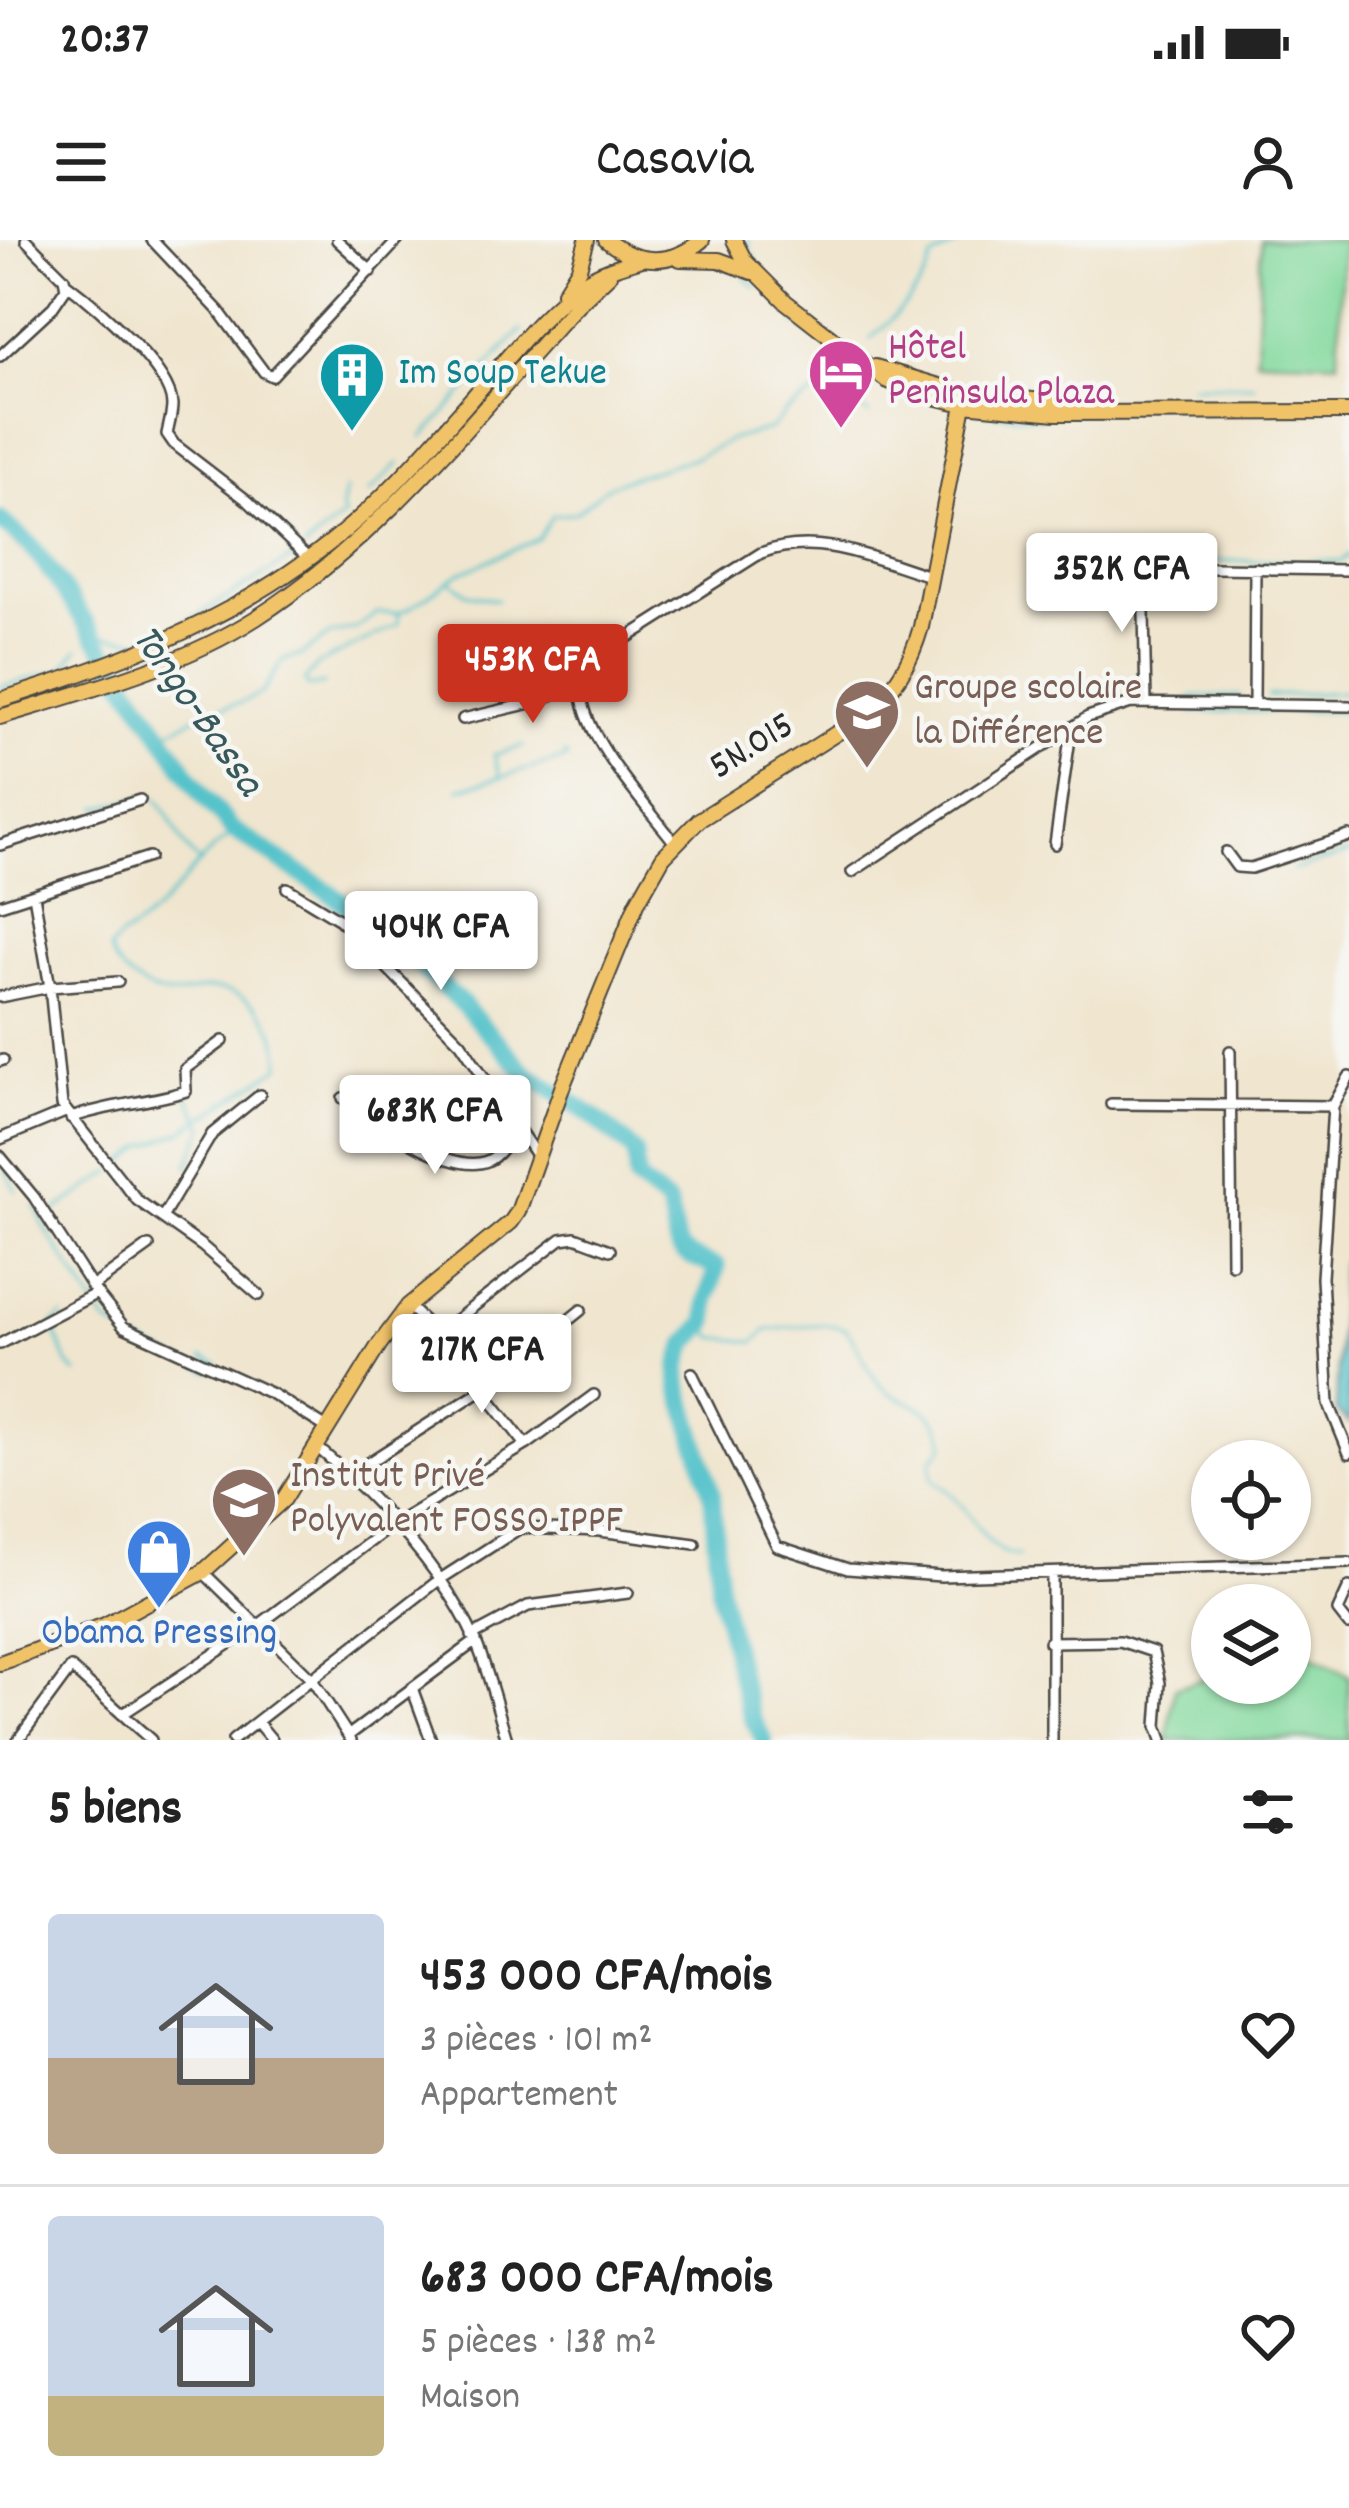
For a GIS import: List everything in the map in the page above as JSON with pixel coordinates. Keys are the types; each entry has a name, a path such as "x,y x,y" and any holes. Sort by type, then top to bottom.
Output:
{"main road":[{"path":"550,311 579,268 587,240"},
{"path":"606,240 642,259 719,260 756,274 870,366 965,399 1044,400 1075,412 1349,412"},
{"path":"667,259 701,240"},
{"path":"734,240 756,274"},
{"path":"3,707 233,610 309,559 384,494 550,311 582,284 642,259"},
{"path":"3,707 100,688 253,620 383,519 560,323 620,266"},
{"name":"5N.015","path":"0,1663 105,1625 203,1572 284,1498 408,1306 511,1222 637,903 675,843 699,820 855,724 879,704 910,661 922,627 965,399"}],"street":[{"path":"26,240 66,283 106,313 169,392 172,406 167,434 173,444 248,501 309,559"},
{"path":"152,240 272,376 398,240"},
{"path":"337,240 371,271"},
{"path":"0,356 53,307 66,283"},
{"path":"675,843 604,748 585,709 584,680 595,658 741,565 786,543 835,547 930,576"},
{"path":"1108,562 1143,567 1349,570"},
{"path":"1143,567 1146,703"},
{"path":"1253,705 1255,568"},
{"path":"463,719 535,702 584,680"},
{"path":"851,872 1112,706 1349,706"},
{"path":"1055,844 1071,729"},
{"path":"0,845 140,800"},
{"path":"1226,852 1237,867 1251,868 1349,836"},
{"path":"0,905 149,857"},
{"path":"286,888 340,920 373,950 410,995 471,1055 538,1157"},
{"path":"34,895 50,987 58,1080 68,1115 137,1200 202,1246 259,1295"},
{"path":"0,997 50,987 118,982"},
{"path":"0,1139 68,1115 186,1090 185,1069 223,1041"},
{"path":"1230,1052 1232,1264"},
{"path":"1349,1077 1333,1106 1322,1278 1329,1404 1349,1453"},
{"path":"161,1218 212,1134 260,1095"},
{"path":"343,1098 423,1150 468,1162 486,1162 518,1126"},
{"path":"1111,1104 1333,1106"},
{"path":"0,1156 34,1196 95,1290 130,1331 272,1394 327,1428"},
{"path":"438,1334 560,1239 575,1237 610,1250"},
{"path":"0,1344 95,1290 149,1246"},
{"path":"408,1306 438,1334 526,1445"},
{"path":"350,1475 483,1389 581,1310"},
{"path":"692,1373 777,1546 848,1569 941,1576 1349,1563"},
{"path":"124,1713 260,1624 394,1524 526,1445 595,1395"},
{"path":"317,1447 350,1475 439,1580 474,1639 507,1740"},
{"path":"233,1740 439,1580 488,1546 529,1526 695,1544"},
{"path":"203,1572 310,1678 350,1737 474,1639 528,1606 628,1593"},
{"path":"1052,1573 1052,1740"},
{"path":"1349,1587 1338,1611 1349,1625"},
{"path":"1049,1642 1120,1641 1153,1652 1160,1683 1157,1726 1162,1740"},
{"path":"57,1644 71,1668 151,1740"},
{"path":"18,1740 71,1668"},
{"path":"412,1688 431,1740"},
{"path":"257,1721 272,1740"}],"green space":[{"path":"1261,240 1343,240 1338,362 1256,359"},
{"path":"1311,1656 1349,1676 1349,1740 1167,1740 1175,1688 1191,1683 1191,1704 1311,1704"}],"water":[{"path":"1349,1255 1349,1423 1336,1411 1342,1263"}],"waterway":[{"path":"748,240 749,251 757,259"},
{"path":"870,339 916,292 932,259 965,240"},
{"path":"744,277 756,287"},
{"path":"795,323 863,370"},
{"path":"423,437 521,330"},
{"path":"163,734 206,712 263,692 282,661 301,655 331,634 357,628 377,613 410,608 460,573 538,539 552,516 577,512 607,487 770,429 786,412 832,383"},
{"path":"1191,385 1254,385"},
{"path":"828,391 869,414"},
{"path":"985,413 1041,418"},
{"path":"369,493 399,463"},
{"path":"305,548 345,515 341,511 345,489"},
{"name":"Tongo-Bassa","path":"0,520 31,546 54,576 201,793 232,829 392,940 461,1003 526,1073 590,1114 626,1144 635,1153 637,1180 668,1204 678,1246 717,1267 707,1300 707,1322 686,1345 679,1367 680,1386 712,1494 719,1589 739,1674 764,1740"},
{"path":"182,625 297,555"},
{"path":"1184,561 1341,561 1349,555"},
{"path":"450,581 468,594 497,600"},
{"path":"324,684 308,687 305,680 319,664 399,624 398,613"},
{"path":"90,634 144,641"},
{"path":"0,687 62,670 78,649"},
{"path":"1268,696 1349,692"},
{"path":"1190,697 1240,696"},
{"path":"1192,712 1344,711 1349,716"},
{"path":"500,775 494,755 523,746"},
{"path":"459,789 567,758 565,754"},
{"path":"98,808 153,795 186,848 201,863"},
{"path":"622,796 635,816"},
{"path":"639,824 647,835"},
{"path":"118,1168 143,1147 181,1132 280,1067 270,1026 242,997 214,989 176,995 156,992 126,974 110,949 158,909 213,849 237,833"},
{"path":"1293,870 1349,853"},
{"path":"187,1094 204,1127 188,1166"},
{"path":"5,1169 16,1191"},
{"path":"51,1214 112,1172"},
{"path":"40,1196 46,1208"},
{"path":"35,1206 106,1322 137,1341 210,1372"},
{"path":"62,1316 52,1325 69,1366 77,1373"},
{"path":"707,1322 713,1337 754,1342 767,1330 817,1325 846,1329 876,1380 926,1411 941,1430 945,1445 931,1461 932,1479 955,1498 990,1542 1019,1556"},
{"path":"203,1358 218,1364"},
{"path":"445,1598 461,1626"}],"place":[{"name":"Hôtel Peninsula Plaza","path":"841,431"},
{"name":"Im Soup Tekue","path":"352,434"},
{"name":"Groupe scolaire la Différence","path":"867,771"},
{"name":"Institut Privé Polyvalent FOSSO IPPF","path":"244,1559"},
{"name":"Obama Pressing","path":"159,1611"}]}
